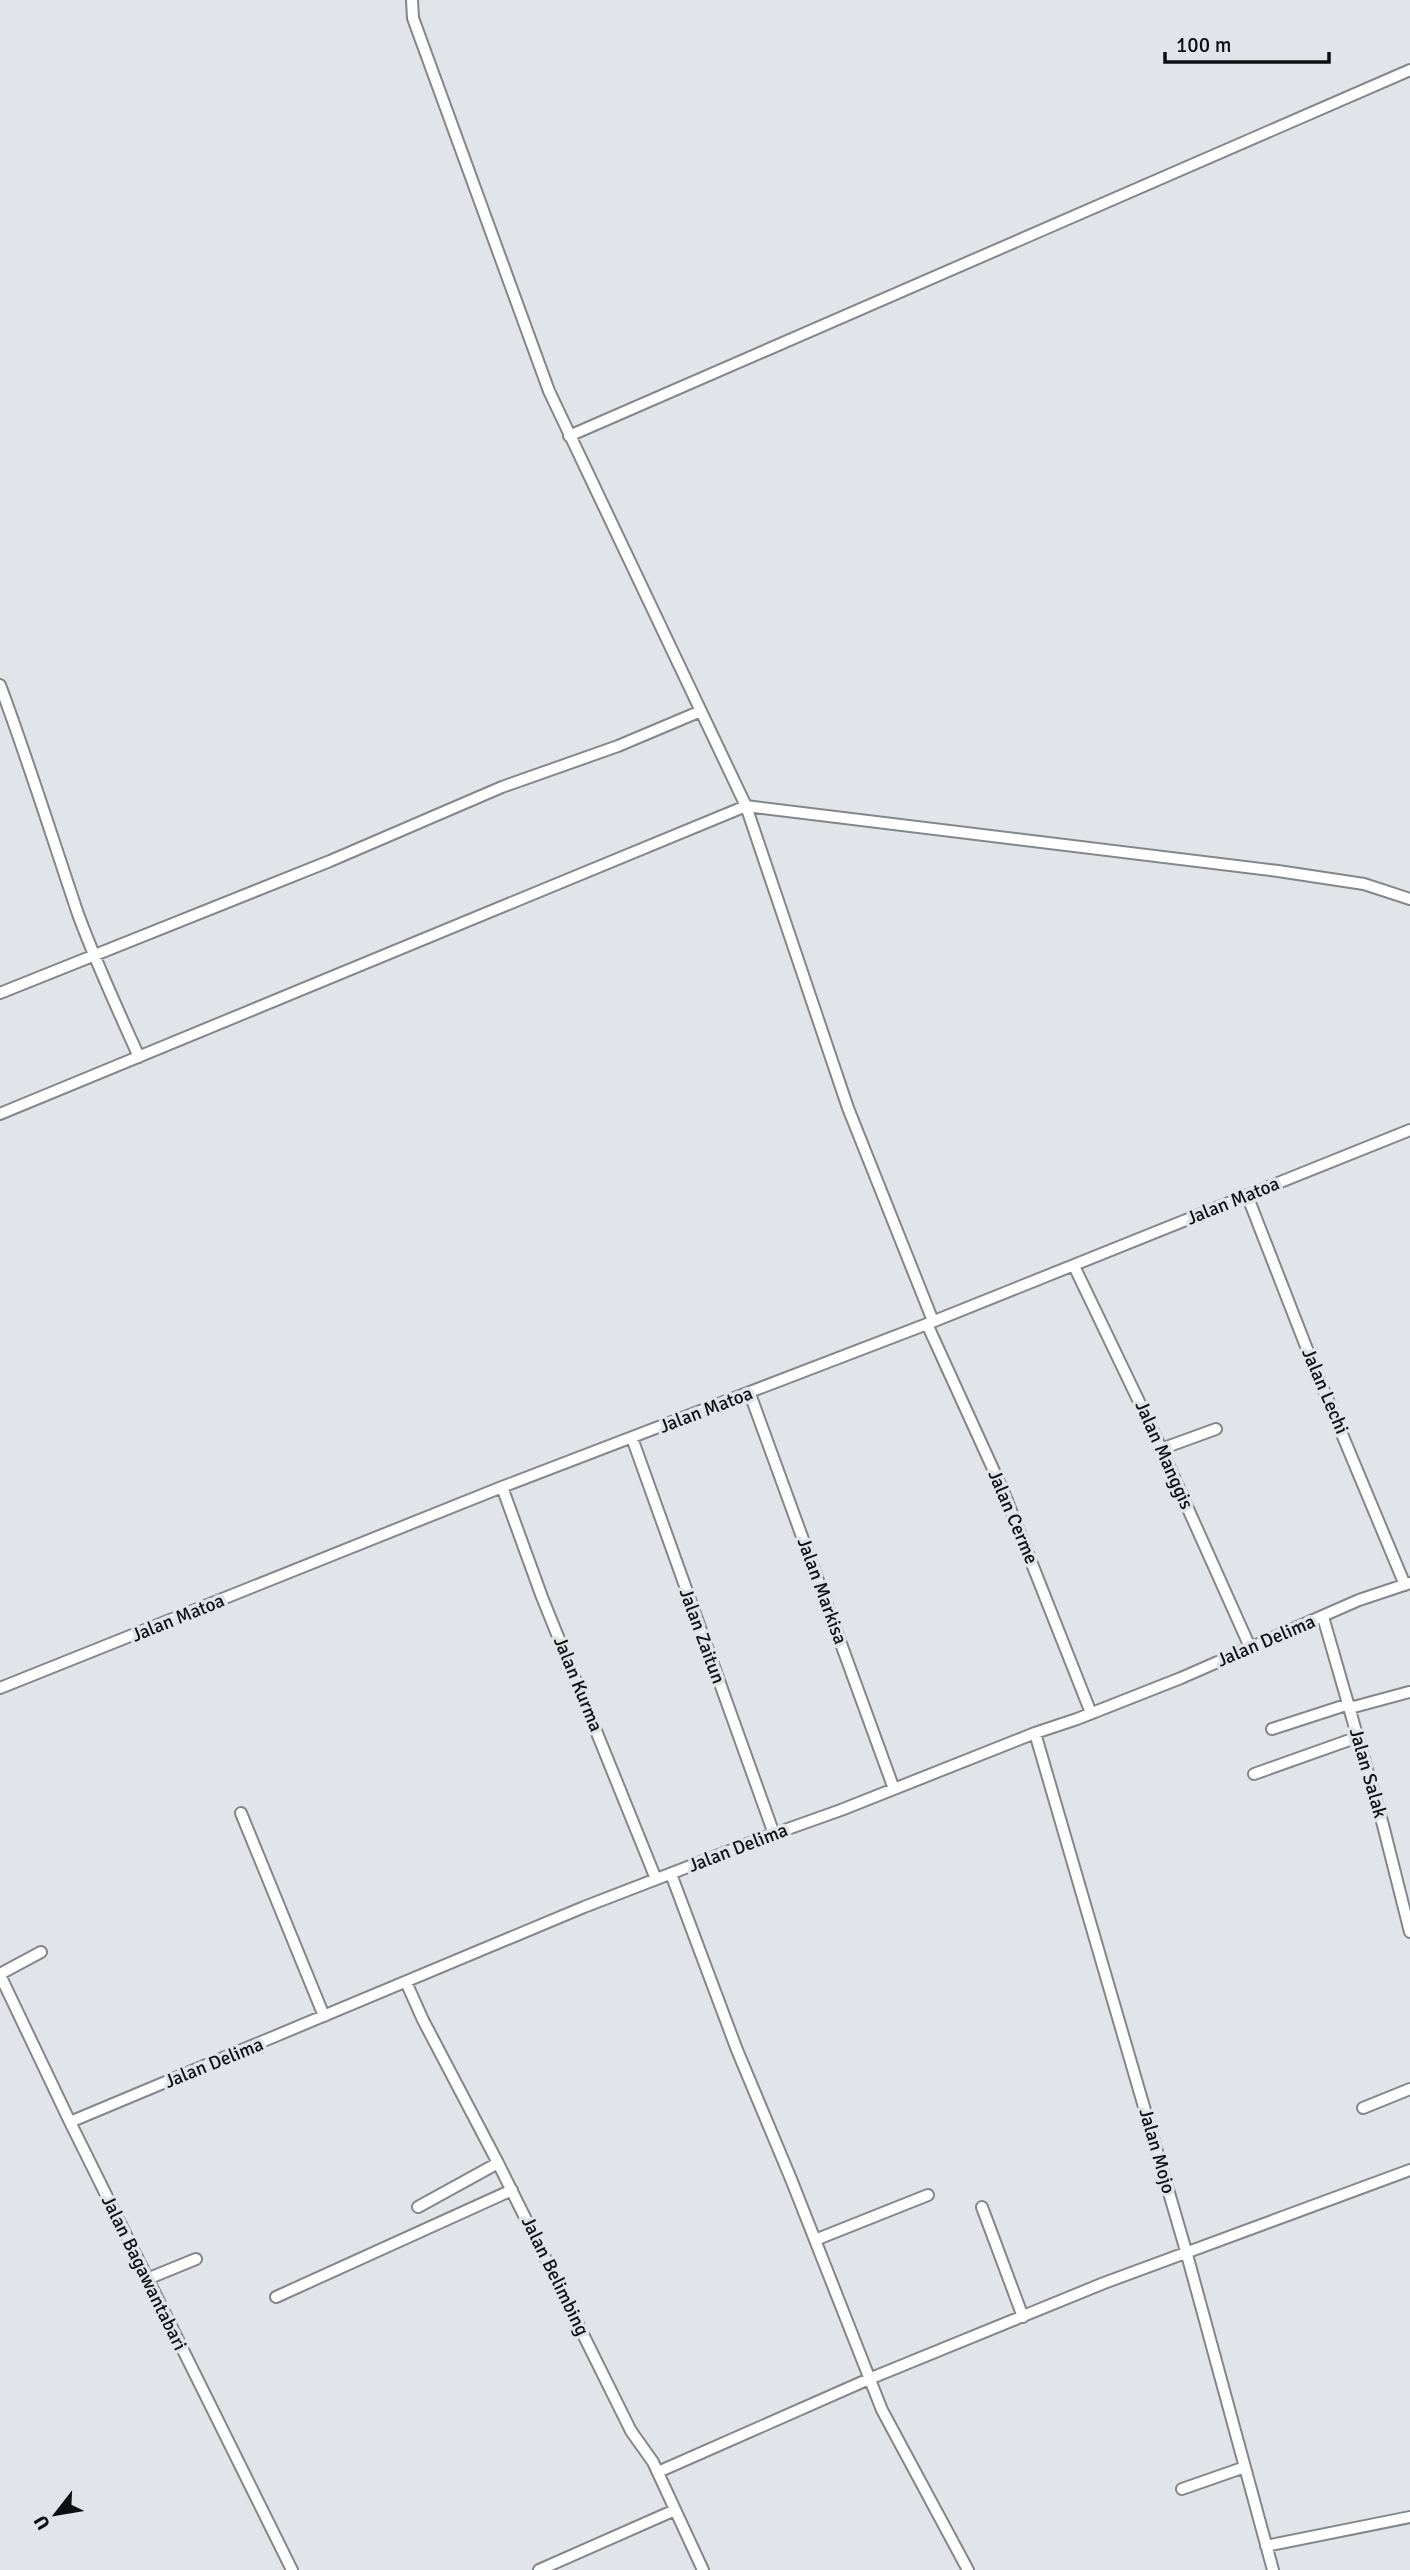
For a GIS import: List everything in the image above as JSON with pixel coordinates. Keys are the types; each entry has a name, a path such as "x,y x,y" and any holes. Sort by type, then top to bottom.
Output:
{"street":[{"name":"Jalan Cerme","path":"412,0 413,18 549,391 746,806 848,1108 930,1323 1004,1493 1091,1713"},
{"path":"569,436 1410,70"},
{"path":"0,685 94,956 139,1057"},
{"path":"0,993 330,861 502,787 618,746 701,711"},
{"path":"0,1114 746,806 1278,871 1364,884 1410,899"},
{"name":"Jalan Matoa","path":"0,1688 502,1487 930,1323 1410,1130"},
{"name":"Jalan Lechi","path":"1247,1195 1314,1367 1407,1584"},
{"name":"Jalan Manggis","path":"1074,1266 1161,1448 1250,1647"},
{"name":"Jalan Markisa","path":"750,1394 894,1788"},
{"path":"1161,1448 1216,1429"},
{"name":"Jalan Zaitun","path":"632,1438 774,1834"},
{"name":"Jalan Kurma","path":"502,1487 542,1597 656,1879"},
{"name":"Jalan Delima","path":"70,2122 656,1879 841,1811 894,1788 1181,1678 1359,1600 1407,1584"},
{"name":"Jalan Salak","path":"1323,1616 1410,1932"},
{"path":"1272,1729 1349,1706 1409,1692"},
{"name":"Jalan Mojo","path":"1035,1733 1186,2251 1273,2570"},
{"path":"1254,1774 1358,1737"},
{"path":"241,1813 324,2016"},
{"path":"671,1874 737,2050 869,2379 898,2442 968,2570"},
{"path":"0,1977 41,1952"},
{"name":"Jalan Bagawantabari","path":"0,1977 292,2570"},
{"name":"Jalan Belimbing","path":"406,1983 631,2431 657,2472 703,2570"},
{"path":"1363,2108 1410,2089"},
{"path":"418,2207 498,2163"},
{"path":"657,2472 869,2379 1186,2251 1410,2170"},
{"path":"276,2297 512,2190"},
{"path":"815,2240 928,2195"},
{"path":"982,2207 1023,2317"},
{"path":"147,2280 196,2259"},
{"path":"1182,2489 1245,2467"},
{"path":"539,2570 675,2510"},
{"path":"1266,2546 1410,2517"}]}
